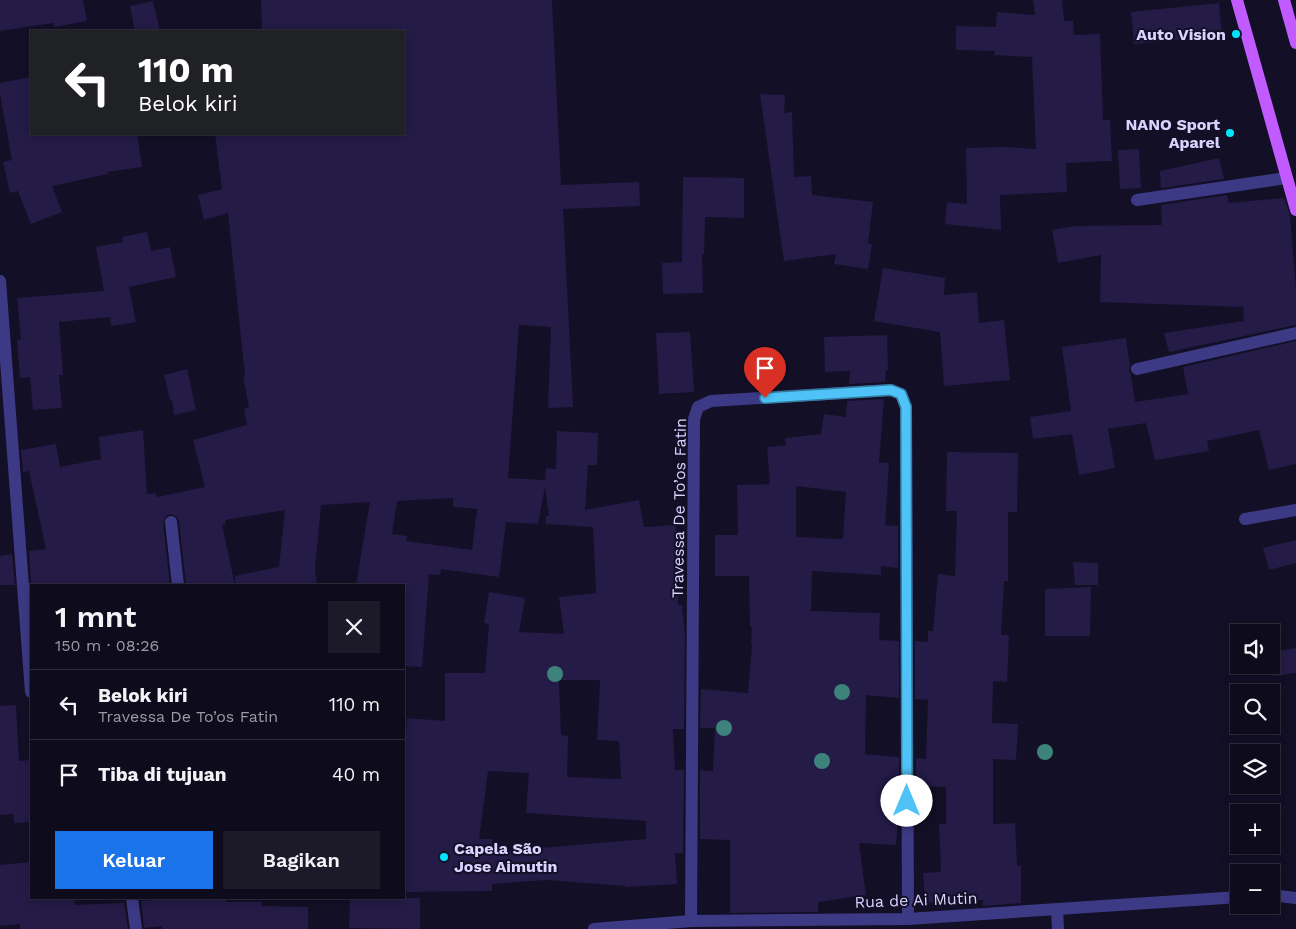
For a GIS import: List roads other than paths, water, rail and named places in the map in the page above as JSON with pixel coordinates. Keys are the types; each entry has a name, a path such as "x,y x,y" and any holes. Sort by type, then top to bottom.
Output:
{"main road":[{"path":"1237,0 1296,210"},
{"path":"1284,0 1296,43"}],"street":[{"path":"1137,200 1286,178"},
{"path":"0,281 30,679"},
{"path":"1137,369 1296,333"},
{"name":"Travessa De To’os Fatin","path":"691,921 694,419 698,407 711,401 891,390 901,394 906,407 908,919"},
{"path":"1245,519 1296,510"},
{"path":"171,522 178,584"},
{"path":"1280,896 1296,898"},
{"name":"Rua de Ai Mutin","path":"594,929 691,921 908,919 1230,898"},
{"path":"132,899 136,929"},
{"path":"1056,909 1058,929"}],"place":[{"name":"Auto Vision","path":"1236,34"},
{"name":"NANO Sport Aparel","path":"1230,133"},
{"name":"Capela São Jose Aimutin","path":"444,857"}]}
